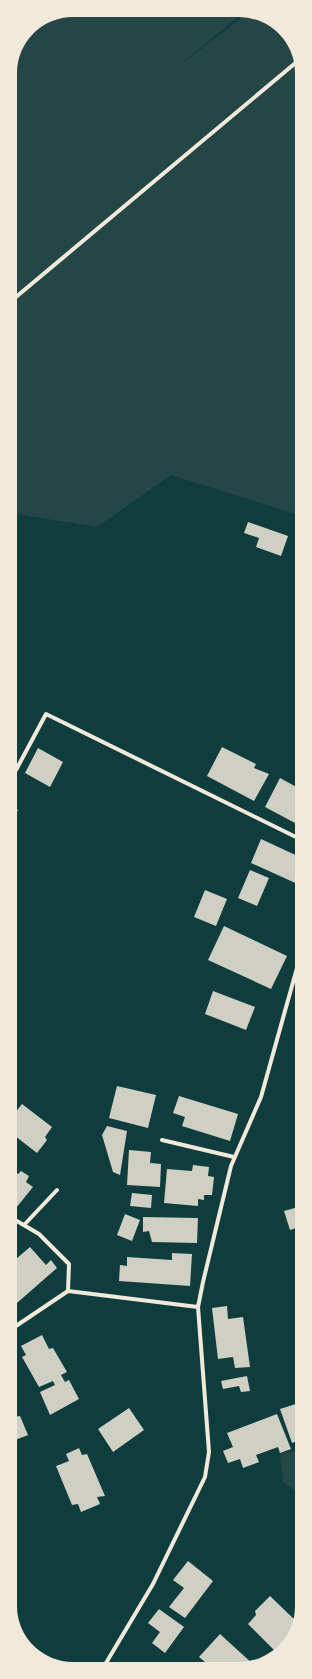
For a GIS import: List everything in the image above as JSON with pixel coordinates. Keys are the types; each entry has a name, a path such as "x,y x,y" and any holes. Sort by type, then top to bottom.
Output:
{"street":[{"path":"17,296 295,64"},
{"path":"17,768 46,714 295,837"},
{"path":"107,1662 153,1584 205,1477 210,1452 198,1307 231,1166 261,1097 295,975"},
{"path":"162,1140 234,1157"},
{"path":"24,1225 57,1190"},
{"path":"17,1220 39,1234 69,1264 68,1291"},
{"path":"17,1325 68,1291 198,1307"}],"shaded area":[{"path":"238,17 170,73 242,17 261,21 273,28 288,45 295,65 295,514 171,475 97,527 17,514 17,69 21,51 33,33 51,21 62,18"},
{"path":"295,1451 295,1490 283,1482 280,1453"}],"building":[{"path":"248,522 288,536 281,556 256,547 259,538 244,533"},
{"path":"222,747 256,764 254,768 269,774 254,801 207,776"},
{"path":"38,748 63,762 50,787 25,773"},
{"path":"280,778 295,786 295,823 265,807"},
{"path":"261,839 295,855 295,883 251,863"},
{"path":"250,870 269,878 257,906 238,898"},
{"path":"205,890 227,899 216,926 194,917"},
{"path":"224,926 287,956 271,989 208,960"},
{"path":"213,991 255,1007 246,1030 205,1014"},
{"path":"117,1086 156,1095 148,1128 109,1118"},
{"path":"179,1096 238,1114 230,1141 182,1126 185,1117 173,1113"},
{"path":"22,1104 52,1127 45,1137 47,1140 37,1153 17,1137 17,1110"},
{"path":"107,1126 127,1131 120,1175 113,1172 102,1135"},
{"path":"129,1150 151,1152 150,1163 161,1164 160,1187 127,1185"},
{"path":"193,1165 209,1167 208,1176 214,1177 212,1195 204,1195 204,1200 198,1199 198,1206 164,1203 167,1169 192,1171"},
{"path":"21,1171 29,1176 26,1182 33,1187 17,1207 17,1173 18,1174"},
{"path":"132,1193 152,1195 151,1208 130,1206"},
{"path":"295,1208 295,1228 290,1230 284,1211"},
{"path":"125,1214 140,1220 132,1241 117,1235"},
{"path":"143,1217 198,1218 197,1243 152,1242 149,1231 143,1232"},
{"path":"30,1247 46,1265 51,1260 57,1268 17,1303 17,1258"},
{"path":"172,1253 192,1254 190,1286 119,1281 120,1265 127,1266 127,1257 172,1260"},
{"path":"227,1306 228,1319 243,1317 250,1367 235,1368 233,1357 218,1359 212,1308"},
{"path":"42,1335 49,1349 53,1348 67,1372 61,1375 65,1382 69,1380 79,1399 50,1415 40,1392 55,1385 53,1381 39,1387 22,1357 26,1355 21,1346"},
{"path":"247,1376 250,1391 241,1392 239,1386 223,1389 221,1381"},
{"path":"295,1404 295,1442 292,1443 280,1409"},
{"path":"129,1408 144,1430 113,1452 98,1429"},
{"path":"277,1414 291,1449 280,1453 278,1447 256,1455 259,1462 243,1468 240,1459 228,1463 223,1451 233,1447 227,1433"},
{"path":"17,1416 20,1416 28,1435 17,1439"},
{"path":"79,1448 82,1455 87,1454 105,1496 97,1497 100,1504 81,1512 78,1504 72,1505 56,1466 69,1461 66,1454"},
{"path":"188,1561 213,1581 185,1618 169,1607 184,1588 173,1580"},
{"path":"270,1596 294,1619 288,1634 274,1650 248,1624 256,1615 255,1611"},
{"path":"159,1609 184,1627 165,1653 152,1643 160,1632 148,1623"},
{"path":"220,1634 250,1661 205,1662 199,1657"}]}
